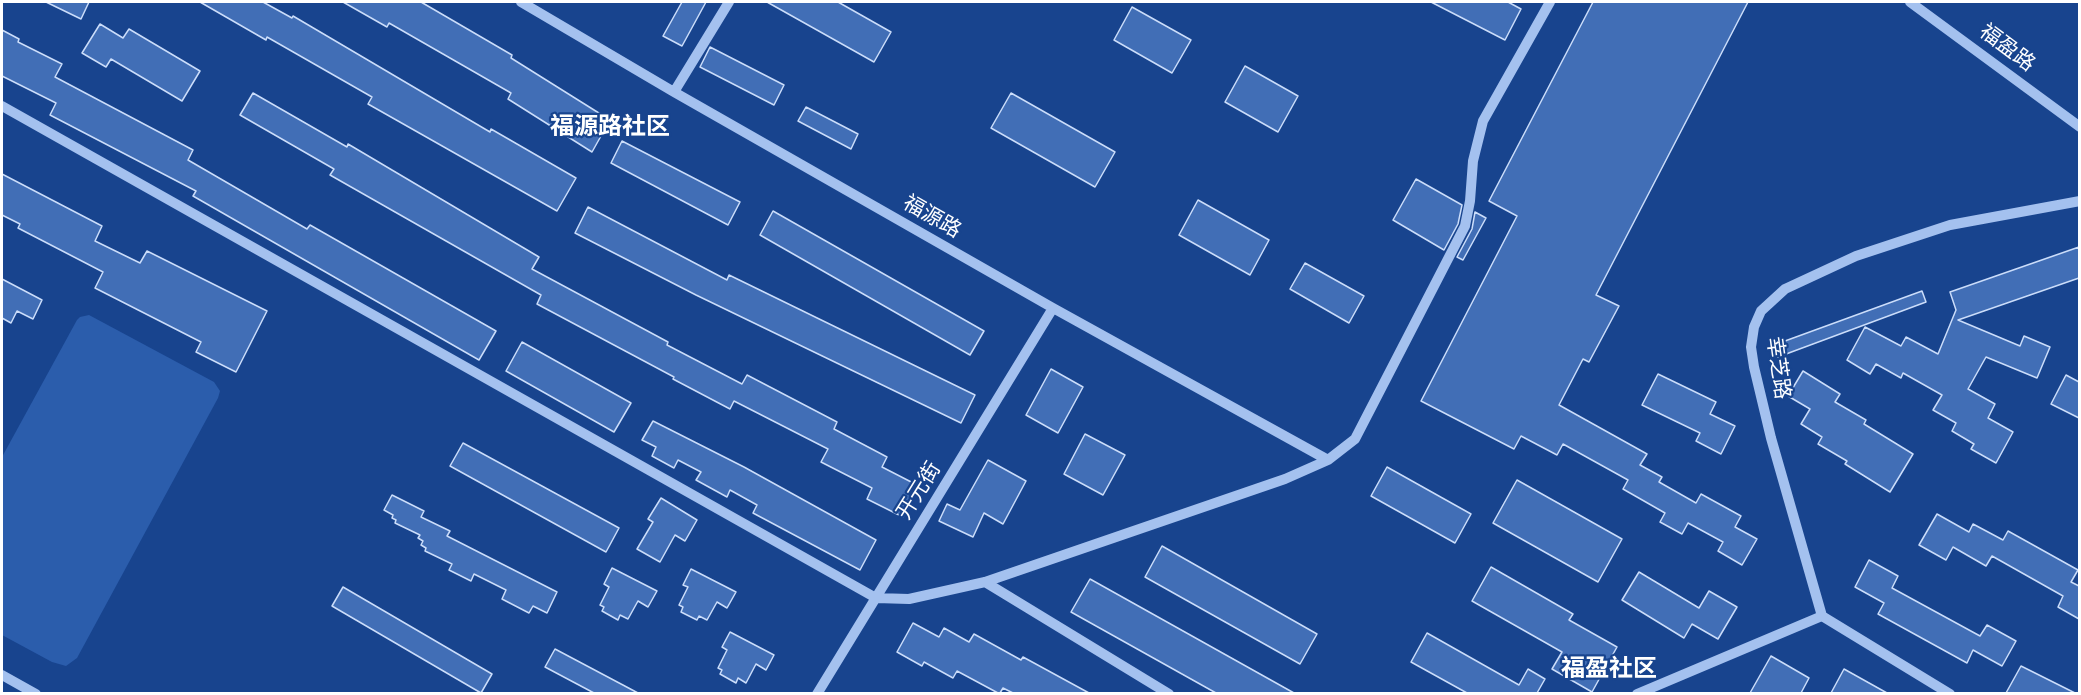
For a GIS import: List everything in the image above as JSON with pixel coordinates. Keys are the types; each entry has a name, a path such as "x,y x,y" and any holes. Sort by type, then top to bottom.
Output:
{"street":[{"name":"福源路","path":"522,2 674,92 1053,308 1328,460"},
{"path":"674,92 729,2"},
{"path":"2,106 876,598 909,599 985,582 1285,479 1328,460 1355,439 1465,226 1470,201 1473,161 1483,121 1550,2"},
{"name":"福盈路","path":"1910,2 2079,127"},
{"name":"幸芝路","path":"1822,616 1771,438 1754,367 1752,338 1761,310 1785,290 1856,256 1950,225 2079,201"},
{"name":"开元街","path":"817,693 1053,308"},
{"path":"985,582 1169,693"},
{"path":"1637,693 1822,616 1950,693"},
{"path":"2,675 36,693"}],"shaded area":[{"path":"89,315 214,382 220,391 77,658 66,666 52,662 2,635 2,457 77,320"}],"building":[{"path":"46,2 89,2 81,19"},
{"path":"200,2 263,2 292,18 293,16 490,132 491,129 576,178 557,211 368,104 372,97"},
{"path":"343,2 421,2 512,55 511,58 610,120 592,152 508,99 511,93 389,23 387,27"},
{"path":"682,2 706,2 682,46 663,36"},
{"path":"767,2 838,2 891,32 874,62"},
{"path":"1431,2 1508,2 1521,9 1505,40"},
{"path":"1593,2 1748,2 1596,295 1619,306 1589,362 1583,359 1559,405 1647,454 1640,465 1662,477 1659,482 1696,503 1701,494 1741,516 1735,527 1757,539 1742,565 1718,551 1723,542 1688,523 1682,534 1660,522 1665,513 1623,489 1628,480 1563,444 1557,455 1521,436 1514,449 1421,401 1517,216 1489,201"},
{"path":"1132,7 1191,40 1172,73 1114,40"},
{"path":"100,24 123,38 129,29 200,71 182,101 111,59 106,67 82,53"},
{"path":"2,30 19,39 18,42 62,64 55,77 193,150 188,160 307,229 310,225 496,331 479,360 193,196 196,191 50,115 56,103 2,76"},
{"path":"710,47 784,85 774,105 700,67"},
{"path":"1245,66 1298,96 1278,132 1225,102"},
{"path":"253,93 347,147 348,144 539,257 532,269 668,342 667,345 742,384 747,375 837,422 834,429 887,457 882,467 919,486 903,517 867,499 872,488 821,462 828,449 734,401 730,409 673,379 674,377 537,304 541,295 330,175 334,169 240,115"},
{"path":"1011,93 1115,152 1095,187 991,128"},
{"path":"806,107 858,134 851,149 798,121"},
{"path":"622,141 740,202 728,225 611,163"},
{"path":"2,174 102,226 95,241 140,263 147,251 267,311 236,372 196,352 201,342 95,288 103,272 18,228 20,224 2,215"},
{"path":"1416,179 1462,205 1458,224 1444,250 1393,220"},
{"path":"1198,200 1269,240 1250,275 1179,235"},
{"path":"588,207 727,280 729,275 975,395 961,423 696,295 575,233"},
{"path":"773,211 984,331 970,355 760,235"},
{"path":"1475,212 1486,218 1463,260 1457,257 1472,229"},
{"path":"2079,247 2079,278 1958,320 2020,346 2024,336 2050,347 2037,378 1986,357 1968,389 1995,404 1988,418 2013,432 1996,463 1971,449 1974,444 1952,431 1956,423 1933,410 1942,395 1903,373 1901,378 1876,364 1870,374 1847,360 1865,327 1901,346 1906,337 1938,354 1956,310 1950,292"},
{"path":"1305,263 1364,296 1349,323 1290,289"},
{"path":"2,279 42,300 33,319 17,311 11,323 2,318"},
{"path":"1922,291 1926,302 1778,357 1774,345"},
{"path":"522,342 631,403 614,432 506,371"},
{"path":"1051,369 1083,387 1058,433 1026,415"},
{"path":"1803,371 1840,394 1835,402 1866,420 1864,424 1913,454 1890,492 1845,464 1847,461 1818,444 1822,437 1801,424 1810,409 1788,396"},
{"path":"1658,374 1716,402 1710,414 1735,426 1721,454 1696,441 1700,433 1642,405"},
{"path":"2066,375 2079,382 2079,418 2051,404"},
{"path":"653,421 744,467 876,540 860,570 753,513 757,505 730,490 727,497 696,480 701,472 678,460 674,468 652,456 656,447 642,440"},
{"path":"1085,434 1125,455 1103,495 1064,474"},
{"path":"463,443 619,528 606,552 450,466"},
{"path":"988,460 1026,481 1003,524 984,513 973,537 939,521 947,504 960,510"},
{"path":"1387,467 1471,514 1455,543 1371,496"},
{"path":"1517,480 1622,539 1598,582 1493,523"},
{"path":"392,495 424,511 421,517 450,531 447,536 557,592 547,613 533,606 529,613 502,599 506,590 474,574 471,581 449,570 452,564 425,551 426,548 421,545 423,541 418,538 420,535 395,523 393,515 384,510"},
{"path":"661,498 697,520 685,541 675,535 660,562 637,549 653,522 648,519"},
{"path":"1937,514 1969,532 1973,524 2003,540 2008,531 2078,570 2071,582 2079,586 2079,619 2058,607 2063,596 1992,556 1986,566 1953,547 1946,560 1919,545"},
{"path":"1162,546 1317,634 1300,664 1145,577"},
{"path":"1869,560 1898,576 1892,588 1980,636 1987,625 2016,641 2002,666 1973,650 1967,663 1878,614 1884,603 1855,587"},
{"path":"1491,567 1573,614 1569,620 1617,647 1592,692 1552,669 1562,652 1472,601"},
{"path":"612,568 657,591 648,607 638,601 628,619 620,615 618,620 602,611 604,607 600,605 609,587 604,584"},
{"path":"691,569 736,592 727,608 717,602 707,620 699,616 697,620 681,612 683,607 679,605 688,587 683,585"},
{"path":"1639,572 1699,608 1709,591 1737,607 1718,639 1692,624 1684,638 1622,600"},
{"path":"1090,579 1294,693 1216,693 1071,612"},
{"path":"343,587 492,674 481,693 332,606"},
{"path":"913,623 939,637 944,628 969,642 974,634 1021,660 1023,657 1089,693 1013,693 1003,688 998,693 957,671 953,678 924,662 922,666 897,652"},
{"path":"730,632 774,655 766,670 756,664 746,683 738,678 736,683 720,674 722,670 718,668 727,650 722,647"},
{"path":"1427,633 1519,685 1528,669 1545,679 1537,693 1467,693 1411,662"},
{"path":"555,649 638,693 594,693 545,667"},
{"path":"1771,656 1809,678 1801,693 1750,693"},
{"path":"2021,666 2075,693 2006,693"},
{"path":"1844,669 1887,693 1831,693"}],"district":[{"name":"福源路社区","path":"610,127"},
{"name":"福盈社区","path":"1609,669"}]}
